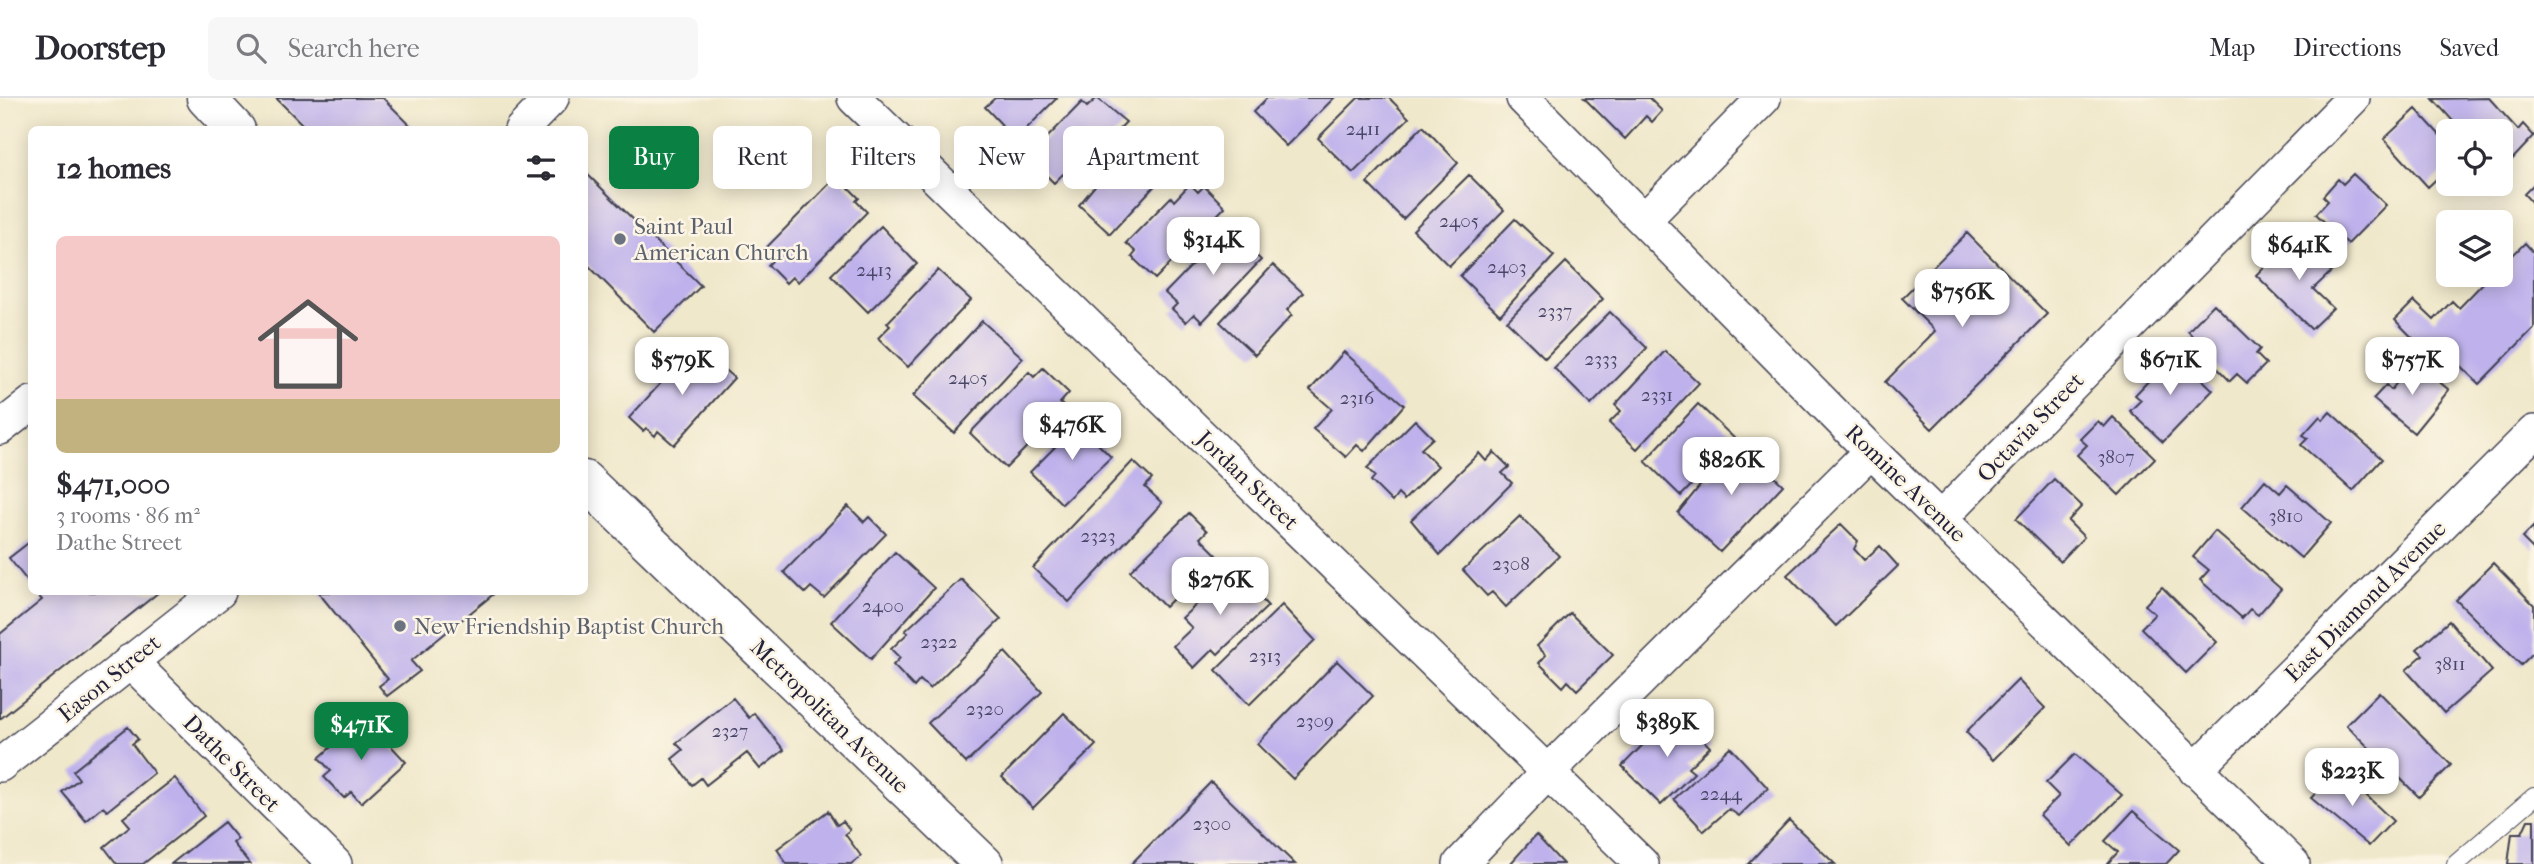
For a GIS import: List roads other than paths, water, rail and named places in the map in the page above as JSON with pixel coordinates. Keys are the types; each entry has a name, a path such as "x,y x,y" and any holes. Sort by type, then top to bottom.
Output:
{"street":[{"path":"206,98 232,126"},
{"path":"525,126 552,98"},
{"name":"Jordan Street","path":"854,98 1642,864"},
{"name":"Romine Avenue","path":"1523,98 1871,451 1942,517 2293,864"},
{"path":"1645,219 1764,98"},
{"name":"Octavia Street","path":"1942,517 2353,98"},
{"path":"0,428 28,406"},
{"name":"East Diamond Avenue","path":"2195,770 2534,432"},
{"path":"1461,864 1549,771 1871,451"},
{"name":"Metropolitan Avenue","path":"588,484 984,864"},
{"name":"Eason Street","path":"0,765 215,595"},
{"name":"Dathe Street","path":"130,662 335,864"}],"lane":[{"path":"2456,864 2534,797"}],"place":[{"name":"Saint Paul American Church","path":"620,239"},
{"name":"New Friendship Baptist Church","path":"400,626"}]}
